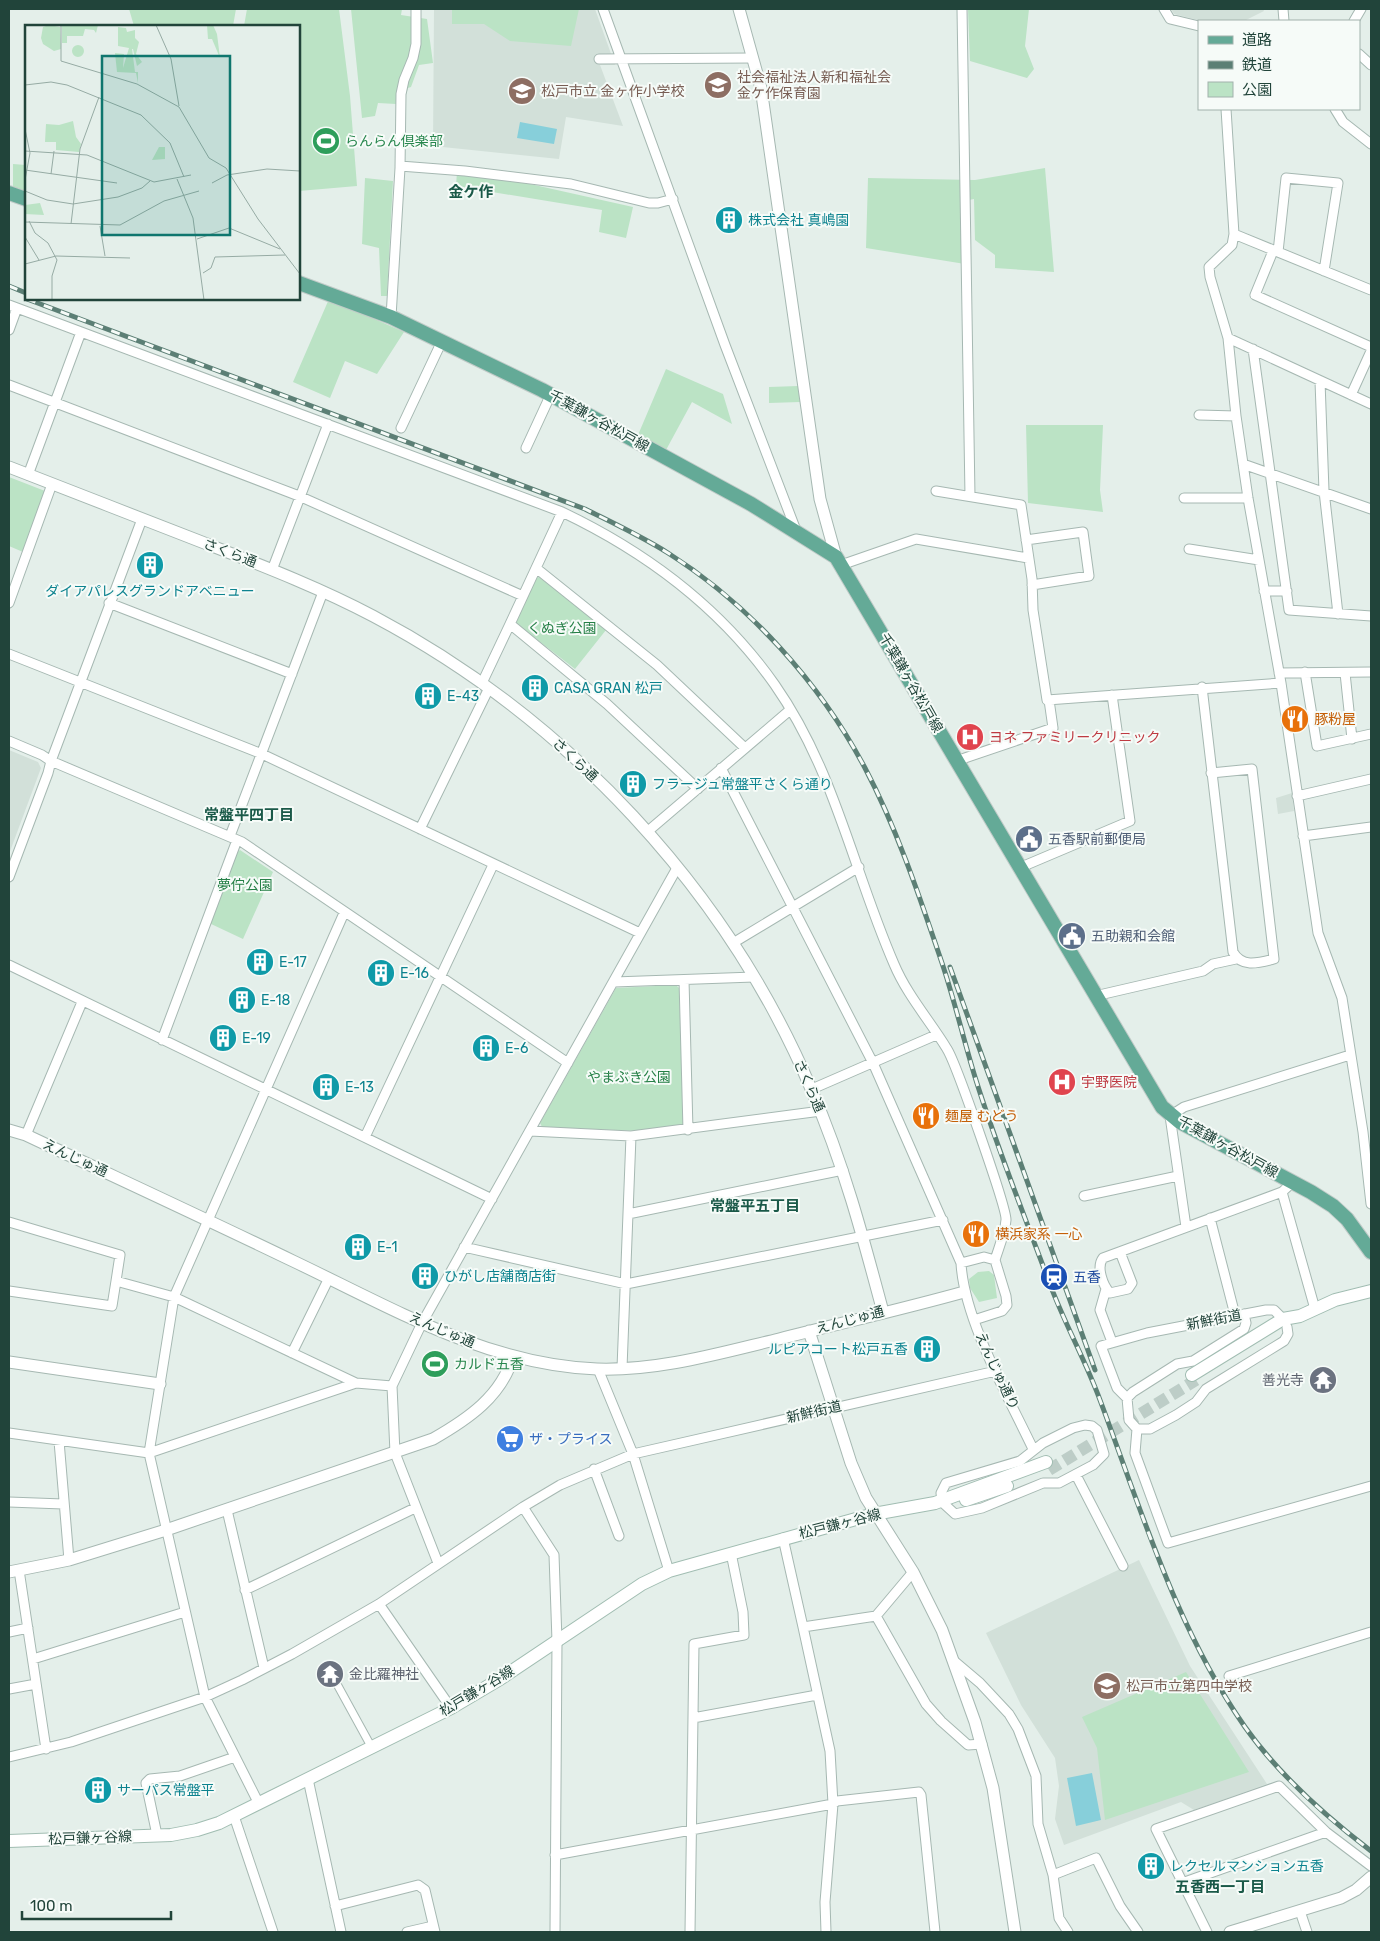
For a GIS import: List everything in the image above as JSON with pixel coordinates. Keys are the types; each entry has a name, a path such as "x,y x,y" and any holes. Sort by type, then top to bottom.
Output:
{"main road":[{"path":"9,193 25,199"},
{"name":"千葉鎌ヶ谷松戸線","path":"300,283 391,317 551,394 751,504 838,561 1156,1098 1170,1116 1287,1187 1333,1206 1347,1219 1371,1251"},
{"path":"1194,1378 1300,1316 1335,1300 1371,1291"},
{"name":"松戸鎌ヶ谷線","path":"9,1841 158,1835 197,1830 259,1804 451,1708 557,1641 642,1584 669,1571 874,1514 940,1502 965,1500 991,1492 1047,1466"}],"street":[{"path":"391,317 400,166 400,94 416,44 416,9"},
{"path":"603,9 797,533"},
{"path":"739,9 761,88 820,499 838,561 916,539 1028,558"},
{"path":"962,9 970,496"},
{"path":"1164,9 1170,19 1198,26"},
{"path":"1355,20 1361,9"},
{"path":"1360,55 1371,65"},
{"path":"599,59 753,58"},
{"path":"1226,110 1234,234 1232,245 1209,267 1228,338 1236,416 1248,498 1279,673 1318,933 1342,998 1363,1132 1371,1204"},
{"path":"1336,110 1343,122 1371,144"},
{"path":"400,166 465,171 571,184 649,203 673,199"},
{"path":"1324,271 1338,183 1286,178 1275,252 1256,295 1371,347"},
{"path":"1234,234 1371,290"},
{"path":"9,330 13,306 562,512 640,554 697,599 725,626 756,660 790,710 820,767 895,966 936,1035 948,1051 1007,1218 995,1260 1007,1305 1002,1311 974,1320"},
{"path":"28,475 82,332"},
{"path":"1228,338 1371,404"},
{"path":"401,428 442,341"},
{"path":"1254,349 1289,610 1371,616"},
{"path":"1351,395 1371,351"},
{"path":"1320,381 1324,491 1338,614"},
{"path":"9,385 299,496 523,596"},
{"path":"526,448 551,394"},
{"path":"1199,415 1236,416"},
{"path":"272,570 328,424"},
{"path":"1243,464 1371,508"},
{"name":"さくら通","path":"9,467 272,570 323,592 416,641 485,686 562,747 647,832 677,868 733,943 754,977 812,1089 843,1170 863,1235 883,1312"},
{"path":"9,603 52,484"},
{"path":"936,491 1021,505 1032,585 1033,610 1053,728 956,761"},
{"path":"1184,498 1248,498"},
{"path":"420,829 485,686 510,624 562,512"},
{"path":"9,878 79,682 142,519"},
{"path":"1026,540 1083,532 1088,576 1032,585"},
{"path":"1189,549 1259,560"},
{"path":"536,568 658,665 746,748"},
{"path":"1264,591 1287,591"},
{"path":"162,1040 262,754 323,592"},
{"path":"109,603 292,674"},
{"path":"510,624 607,704 698,789"},
{"path":"9,654 262,754 640,933"},
{"path":"1305,672 1317,746 1371,734"},
{"path":"1279,673 1371,672"},
{"path":"1345,673 1352,739"},
{"path":"1048,700 1202,687 1280,683"},
{"path":"1202,687 1233,952 1236,959"},
{"path":"1019,868 1130,821 1112,695"},
{"path":"647,832 790,710"},
{"path":"9,741 42,755 51,761 233,838 568,1063"},
{"name":"えんじゅ通り","path":"722,768 873,1063 961,1262 964,1292 974,1320 1033,1449"},
{"path":"1095,996 1203,971 1214,964 1236,959 1247,964 1274,959 1252,769 1211,773"},
{"path":"1297,796 1371,779"},
{"path":"1303,836 1371,827"},
{"path":"364,1137 493,865"},
{"path":"733,943 859,867"},
{"path":"438,1563 395,1453 392,1386 422,1323 677,868"},
{"path":"259,1804 205,1696 149,1453 174,1297 344,913"},
{"path":"9,965 492,1199"},
{"path":"614,982 754,977"},
{"path":"684,980 688,1130"},
{"path":"26,1135 82,1002"},
{"path":"812,1089 936,1035"},
{"path":"1186,1227 1170,1116 1184,1107 1350,1055"},
{"path":"530,1131 630,1136 688,1130 820,1111"},
{"name":"えんじゅ通","path":"9,1130 26,1135 459,1340 513,1356 562,1366 598,1369 664,1365 964,1292"},
{"path":"622,1368 630,1136"},
{"path":"628,1214 843,1170"},
{"path":"1084,1196 1178,1176"},
{"path":"1315,1309 1287,1187 1100,1261 1100,1269 1106,1289 1100,1310 1112,1342 1101,1346 1116,1388 1127,1398 1129,1420 1136,1429 1135,1453 1168,1543 1371,1486"},
{"path":"1127,1398 1133,1392 1178,1364 1192,1361 1244,1329 1246,1323 1240,1315 1210,1218"},
{"path":"464,1247 626,1284 943,1220"},
{"path":"9,1222 120,1255 112,1306 9,1291"},
{"path":"1106,1289 1114,1294 1131,1286 1131,1280 1120,1252"},
{"path":"961,1262 984,1257 995,1260"},
{"path":"292,1353 329,1278"},
{"path":"116,1281 174,1297 356,1383 392,1386"},
{"name":"新鮮街道","path":"1112,1342 1240,1315 1274,1310 1281,1326"},
{"path":"1136,1429 1150,1429 1196,1402 1206,1389 1284,1341 1288,1334 1281,1326"},
{"path":"809,1331 851,1462 874,1514 913,1572 942,1630 954,1661 982,1744 993,1788 1015,1932"},
{"path":"46,1749 28,1628 14,1571 69,1560 166,1530 433,1439 465,1420 488,1400 510,1367 513,1356"},
{"path":"9,1362 160,1384"},
{"path":"598,1369 633,1454 669,1571"},
{"name":"新鮮街道","path":"9,1757 46,1749 205,1696 264,1668 334,1631 379,1604 523,1507 594,1469 633,1454 996,1371"},
{"path":"9,1433 149,1453 356,1383"},
{"path":"1092,1426 1097,1430 1104,1454 1093,1465 1059,1483 1043,1483 1007,1499 955,1514 940,1502 941,1493 946,1483 1020,1461 1027,1458 1033,1449 1074,1428 1092,1426"},
{"path":"58,1441 69,1560"},
{"path":"594,1469 620,1536"},
{"path":"1076,1475 1123,1566"},
{"path":"9,1502 63,1504"},
{"path":"523,1507 554,1555 557,1641 554,1932"},
{"path":"246,1590 416,1508"},
{"path":"227,1510 264,1668"},
{"path":"783,1538 830,1751 833,1804 825,1902 826,1932"},
{"path":"690,1932 694,1644 744,1635 743,1612 732,1554"},
{"path":"803,1627 876,1616 913,1572"},
{"path":"379,1604 451,1708"},
{"path":"32,1659 185,1612"},
{"path":"876,1616 926,1704 941,1721 968,1744 982,1744"},
{"path":"9,1632 28,1628"},
{"path":"1229,1676 1371,1632"},
{"path":"954,1661 980,1683 1014,1720 1036,1776 1038,1824 1053,1875 1059,1918 1068,1932"},
{"path":"9,1689 36,1684"},
{"path":"338,1686 372,1748"},
{"path":"693,1718 817,1695"},
{"path":"158,1835 146,1783 150,1779 180,1776 235,1757"},
{"path":"308,1779 342,1932"},
{"path":"1207,1932 1156,1829 1279,1786 1326,1832 1371,1866"},
{"path":"555,1855 833,1804 837,1801 919,1792 921,1795 935,1932"},
{"path":"234,1816 273,1932"},
{"path":"1182,1883 1326,1832"},
{"path":"1053,1875 1096,1858 1120,1906 1138,1932"},
{"path":"1230,1932 1348,1894 1371,1877"},
{"path":"335,1906 418,1885 425,1890 434,1929 407,1932"},
{"path":"1300,1911 1307,1932"}],"shaded area":[{"name":"松戸市立 金ヶ作小学校","path":"434,9 595,9 615,65 600,65 623,126 566,117 559,159 433,146"},
{"path":"1171,9 1263,9 1264,11 1246,20 1198,20 1174,14"},
{"path":"9,750 38,762 41,768 9,854"},
{"path":"1292,793 1294,811 1278,814 1276,798"},
{"name":"松戸市立第四中学校","path":"1139,1560 1190,1666 1267,1784 1194,1810 1181,1802 1064,1845 1055,1819 1059,1786 1055,1758 1021,1705 986,1633"}],"green space":[{"path":"129,9 236,9 233,25 134,25"},
{"name":"らんらん倶楽部","path":"247,9 339,9 350,96 357,186 300,191 300,25 244,25"},
{"path":"351,9 402,9 401,15 427,19 433,63 419,65 405,98 396,104 378,103 375,116 362,118"},
{"path":"452,9 579,9 571,46 510,41 484,24 452,24"},
{"path":"968,9 1029,9 1025,46 1034,69 1027,78 970,61"},
{"path":"13,164 25,165 25,194 13,189"},
{"path":"1045,168 1054,272 995,268 995,255 975,240 974,199 964,201 965,264 866,248 868,178 975,180"},
{"path":"457,172 512,180 633,207 626,238 599,232 602,210 456,186"},
{"path":"365,178 393,181 387,296 381,296 379,248 362,244"},
{"path":"329,299 404,332 377,374 345,361 330,398 293,382"},
{"path":"666,369 723,394 732,424 692,402 666,450 638,435"},
{"path":"798,386 800,402 769,403 769,387"},
{"path":"1026,425 1103,425 1100,490 1103,512 1028,503"},
{"path":"9,477 45,491 23,552 9,546"},
{"name":"くぬぎ公園","path":"539,577 606,630 575,669 517,624 516,619 535,578"},
{"name":"夢佇公園","path":"240,850 273,872 243,939 209,923 236,853"},
{"name":"やまぶき公園","path":"676,985 679,988 684,1123 681,1126 639,1131 542,1127 540,1123 616,988"},
{"path":"989,1271 994,1275 997,1298 979,1302 970,1288 969,1279 978,1272"},
{"path":"1186,1672 1249,1772 1105,1820 1097,1748 1082,1717"}],"water":[{"path":"520,122 557,129 554,144 517,138"},
{"path":"1092,1773 1101,1820 1076,1826 1067,1778"}],"tunnel":[{"path":"1049,1470 1196,1380"}],"railway":[{"path":"9,286 25,293"},
{"path":"30,300 585,509 648,541 698,574 755,621 805,676 847,736 877,791 897,838 941,960 975,1077 1010,1178 1054,1295 1094,1385 1162,1568 1199,1650 1245,1727 1272,1762 1319,1809 1371,1851"},
{"path":"950,967 1095,1370"}],"place":[{"name":"社会福祉法人新和福祉会 金ケ作保育園","path":"718,85"},
{"name":"松戸市立 金ヶ作小学校","path":"522,91"},
{"name":"らんらん倶楽部","path":"326,141"},
{"name":"株式会社 真嶋園","path":"729,220"},
{"name":"ダイアパレスグランドアベニュー","path":"150,565"},
{"name":"CASA GRAN 松戸","path":"535,688"},
{"name":"E-43","path":"428,696"},
{"name":"豚粉屋","path":"1295,719"},
{"name":"ヨネ ファミリークリニック","path":"970,737"},
{"name":"フラージュ常盤平さくら通り","path":"633,784"},
{"name":"五香駅前郵便局","path":"1029,839"},
{"name":"五助親和会館","path":"1072,936"},
{"name":"E-17","path":"260,962"},
{"name":"E-16","path":"381,973"},
{"name":"E-18","path":"242,1000"},
{"name":"E-19","path":"223,1038"},
{"name":"E-6","path":"486,1048"},
{"name":"宇野医院","path":"1062,1082"},
{"name":"E-13","path":"326,1087"},
{"name":"麺屋 むどう","path":"926,1116"},
{"name":"横浜家系 一心","path":"976,1234"},
{"name":"E-1","path":"358,1247"},
{"name":"ひがし店舗商店街","path":"425,1276"},
{"name":"五香","path":"1054,1277"},
{"name":"ルピアコート松戸五香","path":"927,1349"},
{"name":"カルド五香","path":"435,1364"},
{"name":"善光寺","path":"1323,1380"},
{"name":"ザ・プライス","path":"510,1439"},
{"name":"金比羅神社","path":"330,1674"},
{"name":"松戸市立第四中学校","path":"1107,1686"},
{"name":"サーパス常盤平","path":"98,1790"},
{"name":"レクセルマンション五香","path":"1151,1866"}],"district":[{"name":"金ケ作","path":"471,192"},
{"name":"常盤平四丁目","path":"249,815"},
{"name":"常盤平五丁目","path":"755,1206"},
{"name":"五香西一丁目","path":"1220,1887"}]}
